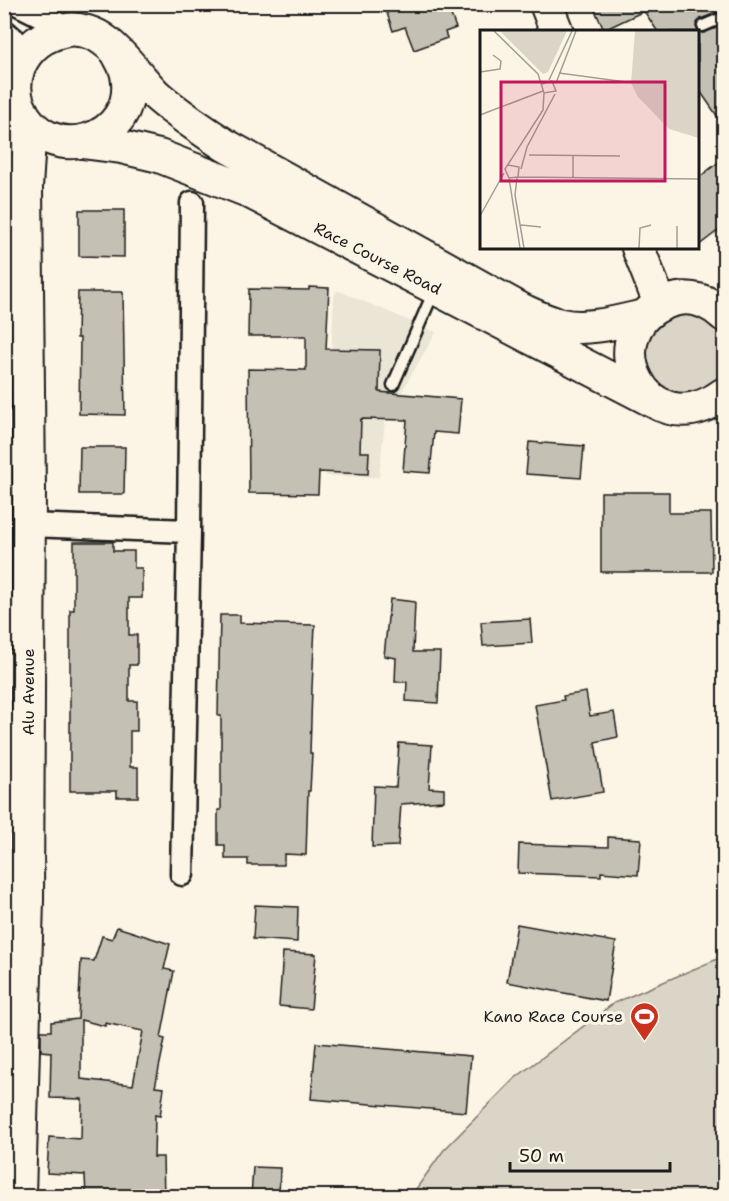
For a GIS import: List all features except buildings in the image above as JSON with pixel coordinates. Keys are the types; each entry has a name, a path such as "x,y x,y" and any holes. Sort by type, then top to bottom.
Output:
{"street":[{"path":"18,4 70,30"},
{"path":"546,4 555,30"},
{"path":"70,30 88,32 105,40 118,54 127,74 127,97 119,117 103,134 70,142 43,135 19,116 15,87 17,72 15,50 46,35 70,30"},
{"name":"Race Course Road","path":"118,54 156,94 225,145 522,310 546,321 564,326 611,323 652,310 674,300 688,298 719,304"},
{"name":"Alu Avenue","path":"19,116 26,187 29,525 27,900 19,1197"},
{"path":"26,187 70,142"},
{"name":"Race Course Road","path":"70,142 121,147 159,156 246,190 661,405 677,410 694,410 720,402"},
{"path":"182,874 189,531 192,203"},
{"path":"638,249 652,310 633,334 629,355 633,375 644,392 661,405"},
{"path":"29,525 189,531"}],"lane":[{"path":"703,26 724,16"},
{"path":"393,385 435,288"}],"shaded area":[{"path":"337,290 436,332 385,421 379,477 325,476 334,297"},
{"path":"680,311 701,314 718,326 724,340 724,369 717,384 679,398 660,390 641,354 654,326 664,318"},
{"name":"Kano Race Course","path":"724,958 724,1196 411,1196 443,1151 514,1079 614,1003"}],"place":[{"name":"Kano Race Course","path":"644,1042"}]}
